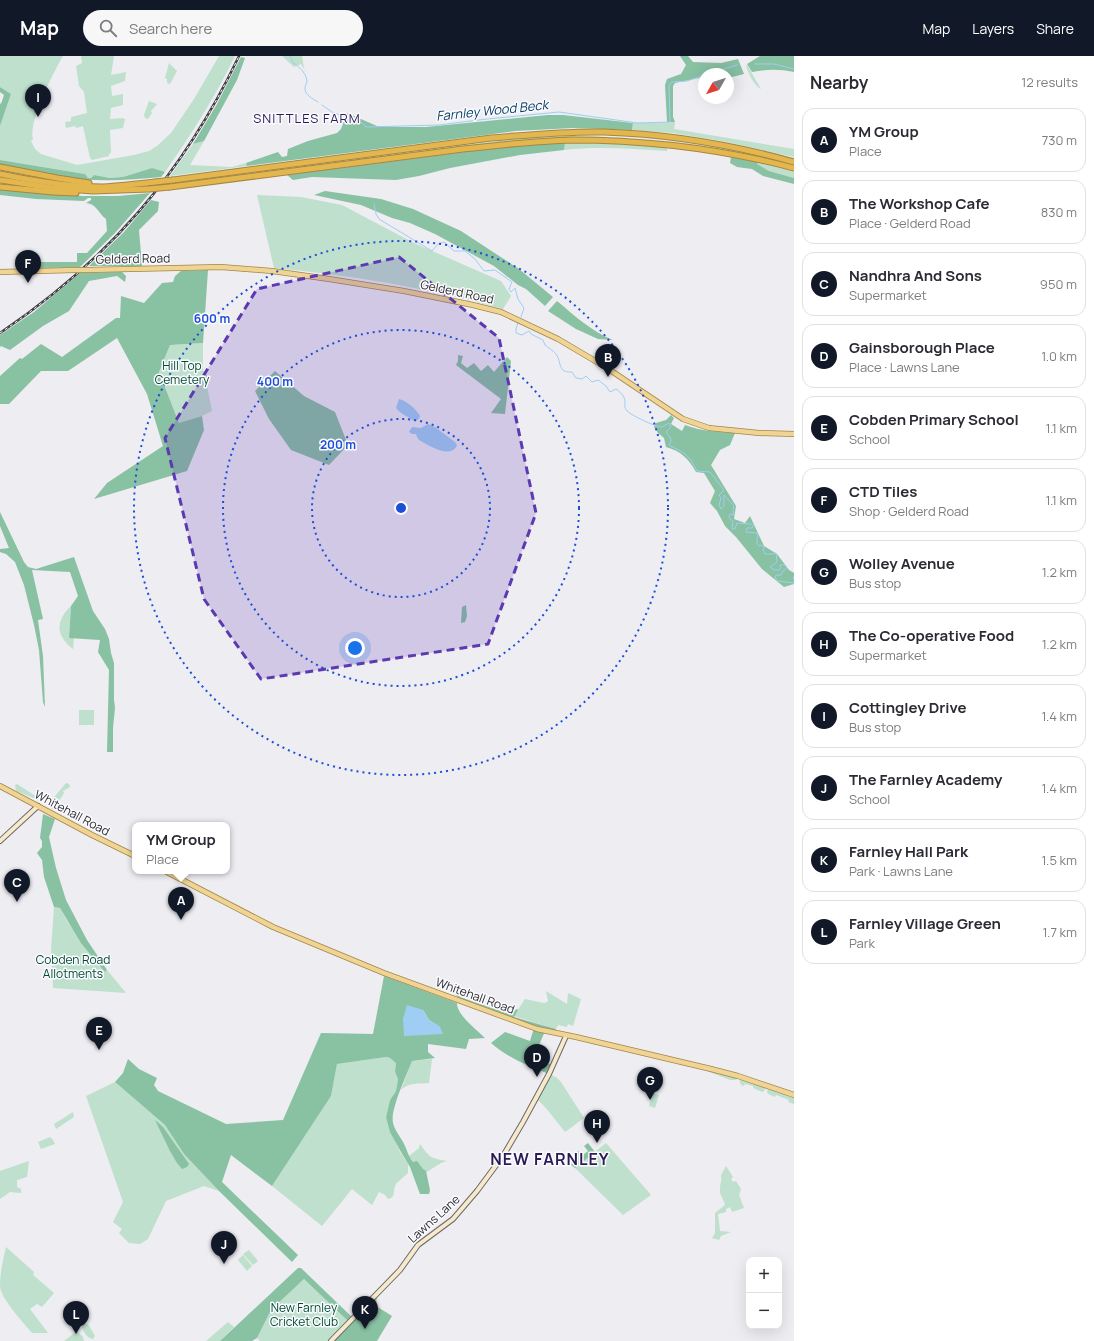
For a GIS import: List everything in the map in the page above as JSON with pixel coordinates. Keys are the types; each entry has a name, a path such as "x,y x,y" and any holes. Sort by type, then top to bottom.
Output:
{"highway":[{"path":"0,174 71,185 103,187 173,180 491,138 538,134 602,132 632,133 676,138 723,146 794,162"},
{"path":"0,180 53,188 93,191 149,189 463,149 519,143 571,140 662,144 718,151 794,168"},
{"path":"0,167 70,181 140,184"},
{"path":"0,187 53,192 81,193 93,191"}],"main road":[{"name":"Gelderd Road","path":"0,272 221,267 272,271 322,278 404,291 473,305 501,312 558,339 596,361 683,419 709,428 759,433 794,434"},
{"name":"Whitehall Road","path":"0,786 132,854"},
{"name":"Whitehall Road","path":"171,874 273,927 384,973 537,1029 711,1069 738,1076 794,1095"}],"street":[{"path":"0,841 38,806"},
{"name":"Lawns Lane","path":"331,1341 396,1274 418,1245 453,1219 477,1192 503,1156 523,1122 549,1074 566,1036"}],"highlighted area":[{"path":"399,257 499,338 536,513 488,644 261,679 204,599 165,438 257,289"}],"green space":[{"path":"0,56 63,56 42,98 34,121 32,131 33,139 31,141 35,149 41,154 77,165 134,155 149,151 157,146 171,133 194,99 219,56 235,56 202,116 165,172 152,168 123,177 110,178 94,175 91,178 88,178 85,174 0,160 0,126 11,94 0,87"},
{"path":"81,56 114,56 111,75 126,72 125,81 111,86 112,96 123,94 123,105 111,108 110,119 125,119 123,128 110,130 111,153 109,156 92,160 90,158 83,126 66,128 65,122 71,121 71,117 87,113 84,92 79,86 76,66 82,63"},
{"path":"282,56 302,56 306,72 301,64 294,67"},
{"path":"680,56 688,56 693,62 721,63 738,59 744,74 734,76 734,68 698,68 698,78 675,83 673,86 673,117 675,122 667,122 665,85 667,79 681,74 686,65"},
{"path":"760,56 794,56 794,72 783,70 763,70 752,72 747,64"},
{"path":"241,57 245,58 237,80 204,141 193,144 217,104"},
{"path":"169,63 177,71 170,84 167,83 167,79 165,78"},
{"path":"747,65 761,89 752,79 746,66"},
{"path":"0,87 11,94 0,126 0,103 1,104 4,95 0,92"},
{"path":"149,101 157,104 151,111 152,113 148,119 145,118 144,115"},
{"path":"347,113 377,126 399,127 426,127 548,115 563,115 633,123 632,130 573,128 515,131 247,166 246,163 278,152 282,157 287,156 288,149 308,141 337,133 341,129"},
{"path":"675,122 674,129 794,149 794,157 722,141 673,133 632,130 633,123"},
{"path":"565,136 610,137 540,139 350,161 514,139"},
{"path":"204,141 190,165 232,167 246,163 247,166 170,176 193,144"},
{"path":"565,143 629,144 667,147 667,151 603,148 564,150"},
{"path":"565,143 564,150 520,155 396,180 312,177 293,180 287,175 510,146"},
{"path":"696,145 737,152 794,166"},
{"path":"731,157 757,162 757,164 769,171 794,178 794,184 763,176 752,169 737,167 730,163"},
{"path":"0,160 85,174 88,178 91,178 94,175 110,178 123,177 152,168 165,172 161,177 92,180 52,176 0,165"},
{"path":"757,162 794,172 794,178 769,171 757,164"},
{"path":"0,168 48,179 0,171"},
{"path":"0,190 83,196 118,196 150,193 115,233 80,267 37,268 37,262 77,262 77,253 87,253 107,231 106,219 93,205 86,203 91,200 91,198 84,201 36,199 0,195"},
{"path":"325,191 381,199 413,209 461,231 519,269 553,297 545,306 526,289 518,285 494,266 435,234 410,223 392,218 361,205 314,195"},
{"path":"257,195 301,197 342,205 414,243 501,281 511,296 503,309 475,301 389,283 332,274 274,268"},
{"path":"151,200 159,202 158,211 139,230 142,266 89,266 124,232"},
{"path":"208,270 203,343 170,345 159,372 179,423 202,416 204,430 187,471 94,499 107,483 163,446 147,394 117,338 68,371 41,371 9,404 0,404 0,376 20,358 22,359 41,344 62,357 116,318 120,318 121,296 144,303 162,283 173,282 175,276 181,271"},
{"path":"122,272 126,276 125,282 117,276 89,281 69,311 43,326 10,350 1,346 0,347 0,335 34,312 80,273"},
{"path":"557,301 591,328 613,340 598,339 576,329 548,311"},
{"name":"Hill Top Cemetery","path":"203,343 203,371 207,371 207,386 212,411 202,416 179,423 159,372 170,345"},
{"path":"458,355 463,356 461,363 467,368 474,363 481,371 488,365 494,372 507,357 511,361 505,414 491,413 501,399 456,365"},
{"path":"275,371 304,396 335,412 348,445 329,465 291,450 269,419 255,391"},
{"path":"671,415 674,418 671,424 682,431 685,425 703,430 735,433 730,445 720,450 711,465 736,506 734,519 745,523 750,516 764,546 777,554 789,570 794,573 794,584 784,587 762,569 725,526 717,511 710,503 715,491 704,473 696,472 684,456 666,447 664,438 654,427 656,423 666,420"},
{"path":"0,512 24,562 28,567 36,569 74,557 93,611 105,629 109,639 114,663 115,708 113,752 107,752 109,670 98,652 100,640 69,638 71,606 78,596 70,572 32,570 43,619 38,620 43,656 45,707 43,702 39,650 24,585 15,562 6,554 0,552 0,549 9,548 0,526"},
{"path":"466,605 467,616 465,622 461,623 462,607"},
{"path":"71,606 69,637 74,638 73,649 63,639 60,628 62,617"},
{"path":"79,710 94,710 94,725 79,725"},
{"path":"66,783 69,784 70,787 63,791 64,793 54,809 52,809 49,806 50,802"},
{"path":"17,784 37,797 36,799 16,791 15,785"},
{"path":"43,814 55,819 49,837 56,868 66,900 87,940 107,970 105,972 81,943 60,908 54,907 44,877 42,860 37,853 42,847 42,841 40,838"},
{"name":"Cobden Road Allotments","path":"54,907 60,908 67,921 105,972 107,970 126,993 53,988 51,949"},
{"path":"384,976 457,1003 463,1017 485,1038 469,1039 466,1049 428,1044 428,1052 435,1058 412,1061 400,1092 394,1109 393,1123 411,1160 413,1162 417,1161 426,1171 430,1190 429,1194 420,1194 410,1167 390,1132 386,1117 390,1100 396,1091 398,1079 395,1072 396,1063 390,1058 386,1057 337,1064 331,1096 272,1186 231,1155 222,1182 298,1255 292,1262 219,1191 184,1154 165,1125 115,1082 123,1073 128,1059 139,1069 157,1078 154,1085 158,1091 226,1124 283,1120 321,1033 373,1034","holes":["423,1010 429,1020 440,1027 403,1019"]},
{"path":"450,984 460,997 509,1014 517,1009 518,1010 514,1017 556,1029 555,1031 537,1027 459,999 449,985"},
{"path":"546,991 567,1004 568,993 581,999 573,1026 568,1024 567,1027 558,1025 556,1029 514,1016 525,999 544,1003 547,1002"},
{"path":"534,1028 545,1031 540,1043 533,1053 543,1062 553,1065 549,1074 511,1057 491,1043 505,1032 530,1041"},
{"path":"386,1057 390,1058 396,1063 395,1072 398,1079 396,1091 390,1100 386,1117 400,1152 408,1164 408,1173 396,1184 391,1198 388,1199 385,1195 379,1192 372,1205 352,1189 322,1226 272,1186 331,1096 337,1064"},
{"path":"432,1059 429,1083 410,1085 401,1090 412,1061"},
{"path":"699,1068 737,1078 737,1079 730,1080"},
{"path":"549,1074 556,1077 561,1082 584,1118 565,1132 536,1098"},
{"path":"739,1079 766,1088 762,1092 753,1088 753,1086 745,1084 744,1086 741,1085"},
{"path":"115,1082 165,1125 184,1154 219,1191 204,1186 166,1201 148,1239 140,1244 129,1243 119,1233 122,1229 113,1222 123,1202 86,1096"},
{"path":"768,1088 794,1098 794,1104 788,1102 789,1100 776,1095 775,1097 768,1094"},
{"path":"652,1093 659,1095 655,1108 649,1106"},
{"path":"73,1112 74,1117 56,1129 54,1124"},
{"path":"155,1120 163,1127 189,1164 187,1167 182,1169 177,1163"},
{"path":"50,1137 55,1144 41,1149 38,1142"},
{"path":"588,1143 595,1152 575,1168 571,1165 578,1151 583,1155 588,1151 584,1146"},
{"path":"606,1143 651,1195 623,1215 575,1168"},
{"path":"420,1144 431,1157 447,1161 422,1175 409,1156 419,1148"},
{"path":"29,1161 27,1177 17,1180 17,1187 21,1189 21,1193 10,1192 0,1199 0,1171"},
{"path":"726,1166 733,1177 731,1179 733,1182 736,1181 741,1189 739,1195 744,1208 732,1212 730,1207 726,1209 726,1212 718,1214 720,1231 731,1232 721,1236 719,1240 712,1238 715,1233 715,1213 725,1205 720,1187 721,1175"},
{"path":"6,1247 34,1272 33,1275 54,1293 42,1307 37,1304 30,1309 48,1333 32,1333 13,1311 2,1292 0,1287"},
{"path":"249,1250 258,1261 253,1265 243,1254"},
{"path":"243,1255 252,1266 247,1271 238,1260"},
{"path":"298,1268 301,1268 353,1318 377,1293 376,1306 392,1316 377,1341 331,1341 349,1322 304,1279 271,1310 257,1338 252,1341 220,1341"},
{"name":"New Farnley Cricket Club","path":"304,1279 349,1322 331,1341 260,1341 257,1338 271,1310"},
{"path":"228,1322 234,1327 220,1341 206,1341"},
{"path":"84,1324 88,1324 95,1336 93,1339 89,1338 85,1333 82,1327"},
{"path":"77,1331 83,1337 84,1341 64,1341"}],"water":[{"path":"399,399 408,403 414,408 420,416 419,419 414,421 402,414 396,408"},
{"path":"428,424 435,427 455,442 457,445 454,449 450,451 439,450 419,440 416,434 409,432 412,427 421,428"},
{"path":"407,1005 423,1010 429,1020 440,1027 443,1034 404,1036 403,1019"}],"waterway":[{"name":"Farnley Wood Beck","path":"290,56 293,63 298,66 306,76 306,93 318,102"},
{"path":"755,64 774,64 794,69"},
{"path":"727,68 737,65"},
{"name":"Farnley Wood Beck","path":"322,105 332,112 362,123 366,127 439,125 559,112 638,123 670,122 669,86 672,82 687,81 698,77"},
{"name":"Farnley Wood Beck","path":"374,204 376,214 379,219 432,251 438,244 444,242 454,251 465,251 475,259 484,271 495,270 512,282 509,289 511,292 515,288 518,299 524,308 521,317"},
{"name":"Farnley Wood Beck","path":"518,323 516,333 522,335 529,331 531,334 543,340 545,345 556,354 564,371 572,372 576,378 582,379 586,376 592,382 598,380 606,386 610,392 616,389 624,398 627,411 638,418 662,427 669,423 671,427 666,432 671,441 669,445 684,453 691,460 697,471 710,472 724,490 719,495 721,498 719,505 721,509 724,506 724,495 734,506 734,515 730,514 729,518 733,521 732,529 735,529 737,523 751,524 754,526 752,528 747,528 746,532 757,533 757,544 764,547 763,550 765,554 776,553 777,562 770,567 774,570 779,570 781,568 780,565 785,565 787,568 781,575 776,575 775,578 778,581 794,583"},
{"name":"Farnley Wood Beck","path":"794,576 794,579"}],"railway":[{"path":"0,333 39,305 75,276 139,211 167,176 193,139 217,99 239,56"}],"place":[{"name":"Cottingley Drive","path":"38,117"},
{"name":"CTD Tiles","path":"28,283"},
{"name":"The Workshop Cafe","path":"608,377"},
{"name":"Nandhra And Sons","path":"17,902"},
{"name":"YM Group","path":"181,920"},
{"name":"Cobden Primary School","path":"99,1050"},
{"name":"Gainsborough Place","path":"537,1077"},
{"name":"Wolley Avenue","path":"650,1100"},
{"name":"The Co-operative Food","path":"597,1143"},
{"name":"The Farnley Academy","path":"224,1264"},
{"name":"Farnley Hall Park","path":"365,1329"},
{"name":"Farnley Village Green","path":"76,1334"}],"district":[{"name":"SNITTLES FARM","path":"307,118"},
{"name":"NEW FARNLEY","path":"550,1159"}]}
